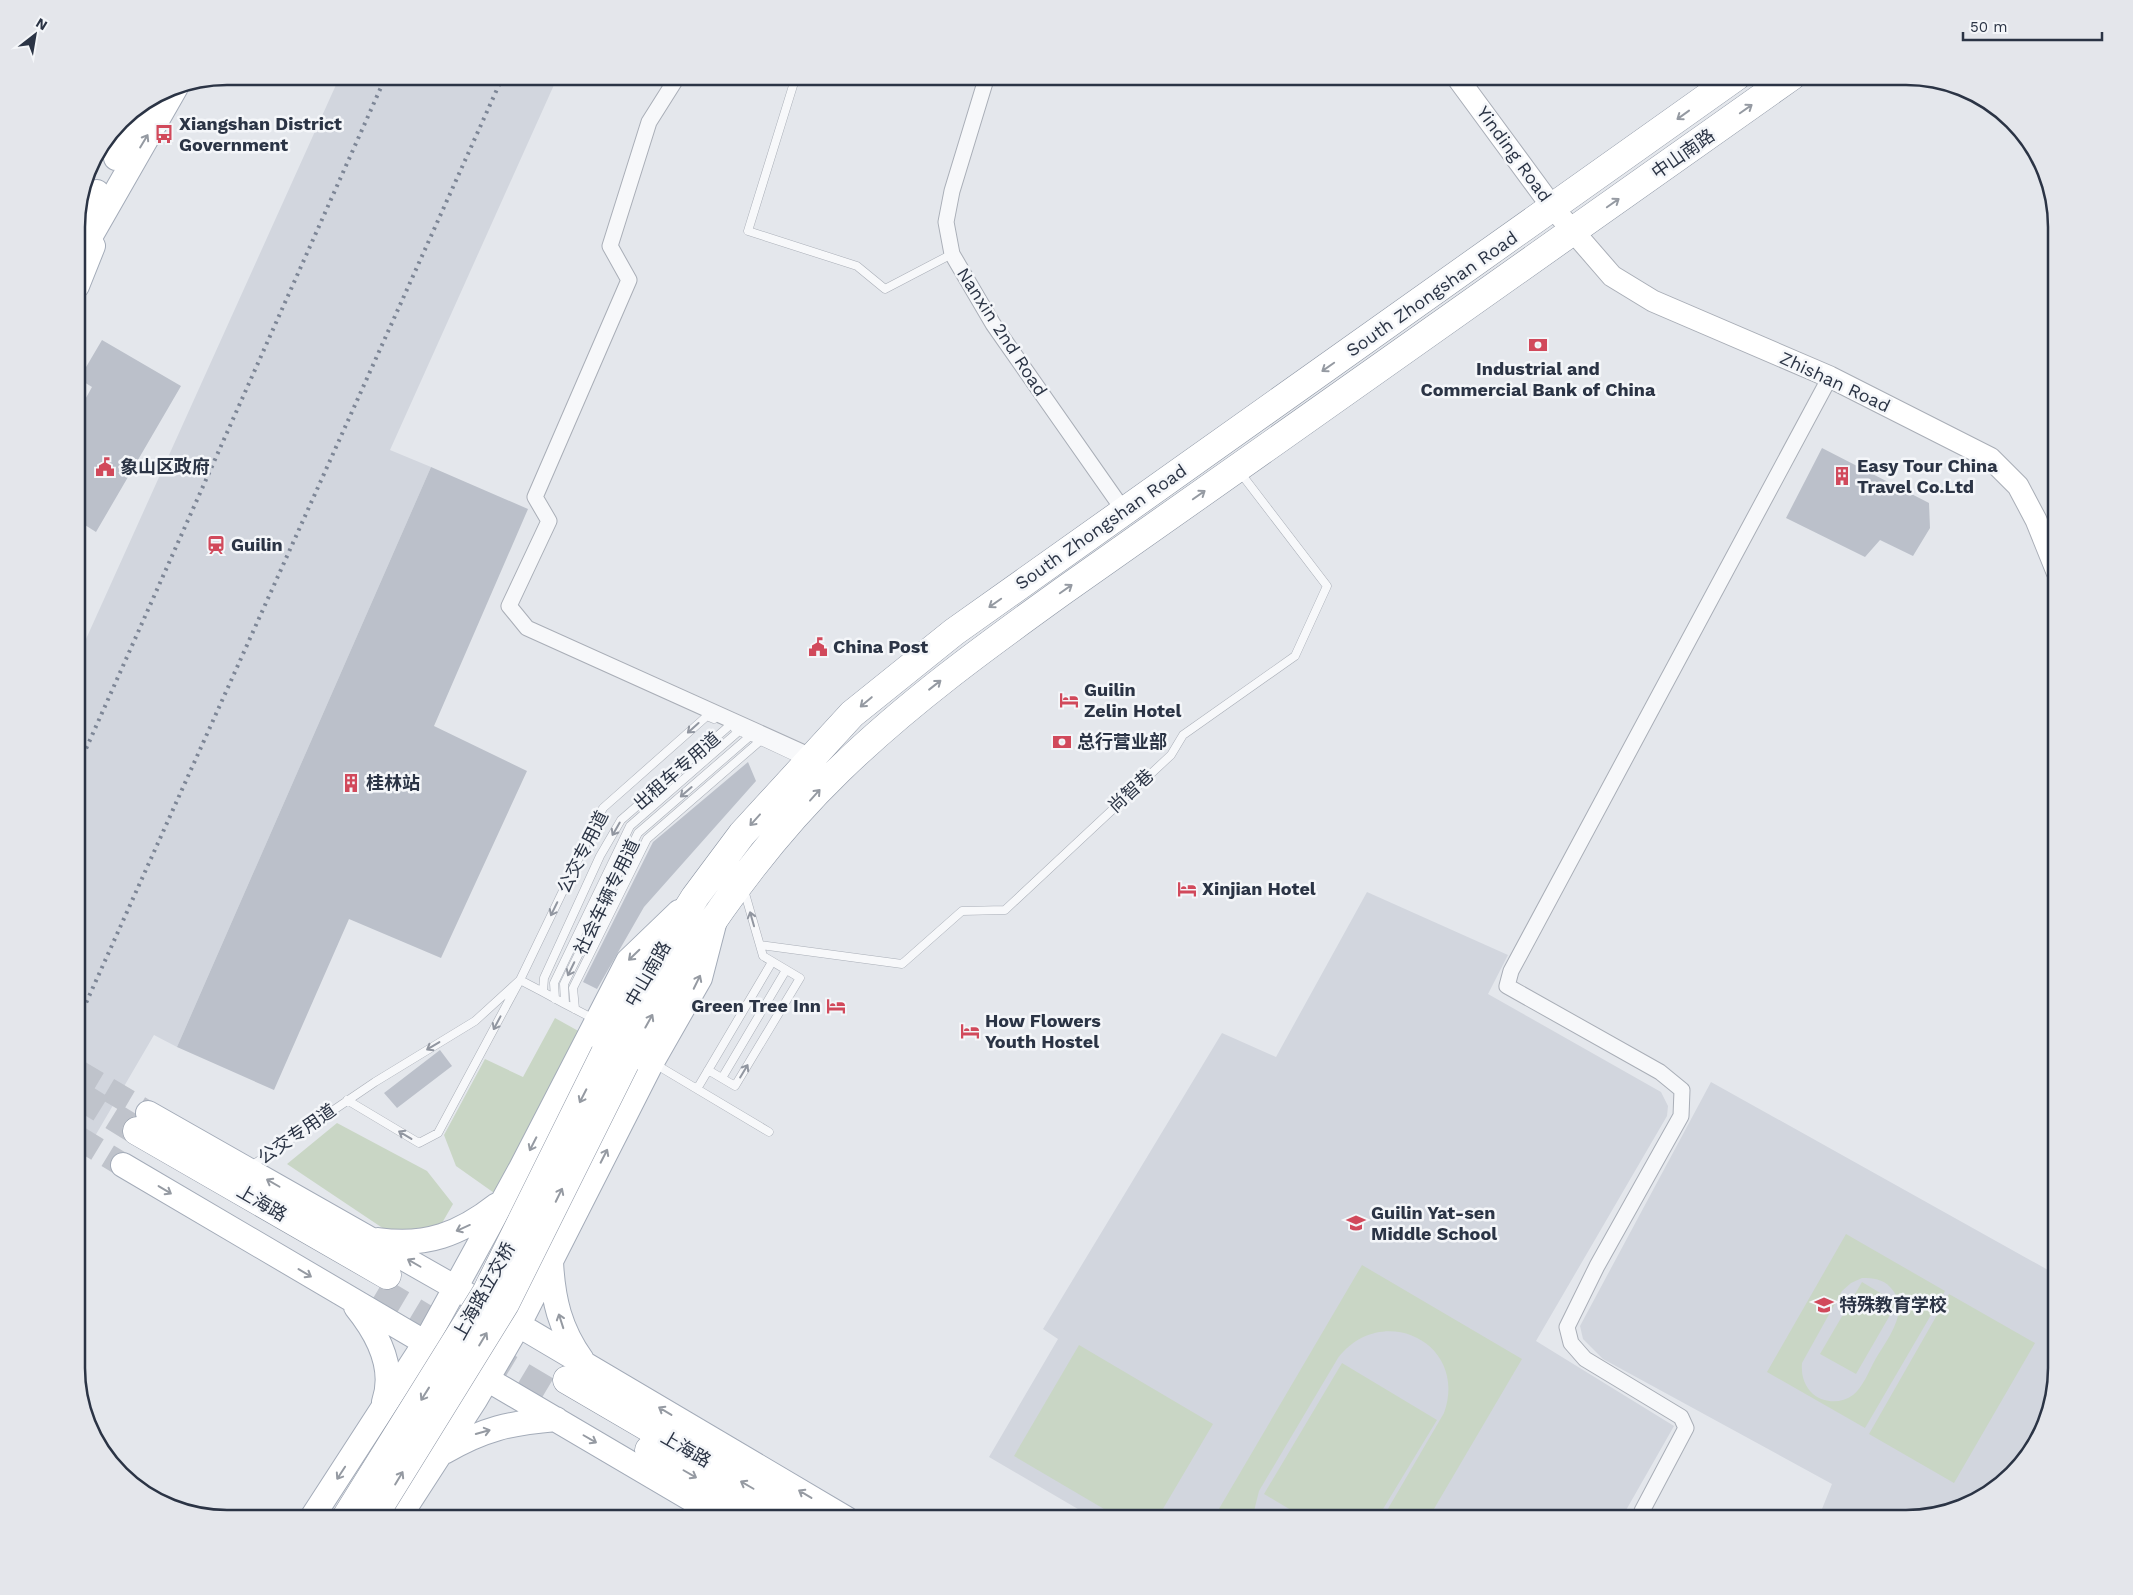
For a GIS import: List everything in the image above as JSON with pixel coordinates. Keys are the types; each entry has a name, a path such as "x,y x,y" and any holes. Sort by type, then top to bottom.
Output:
{"highway":[{"name":"中山南路","path":"1553,208 1724,85"},
{"name":"中山南路","path":"1573,231 1779,85"},
{"name":"South Zhongshan Road","path":"694,897 742,834 809,759 852,714 900,674 954,632 1553,208"},
{"name":"South Zhongshan Road","path":"717,913 764,851 836,772 920,697 972,656 1573,231"},
{"name":"中山南路","path":"615,1058 650,969 694,897"},
{"name":"中山南路","path":"615,1058 671,982 717,913"},
{"name":"上海路立交桥","path":"351,1510 486,1292 615,1058"},
{"name":"上海路立交桥","path":"378,1510 505,1304 615,1058"},
{"name":"上海路","path":"134,1139 383,1282"},
{"name":"上海路","path":"566,1390 788,1510"},
{"path":"566,1390 752,1510"}],"main road":[{"path":"85,214 109,186 168,99"},
{"path":"85,240 139,116"},
{"path":"87,205 109,186"},
{"path":"85,259 109,186"},
{"path":"317,1510 425,1343 503,1201 628,960 694,897"},
{"path":"404,1510 487,1380 519,1324 652,1062 700,978 717,913"},
{"path":"134,1139 248,1168 519,1324 566,1390 714,1510"},
{"path":"134,1139 350,1300 487,1380 566,1390 827,1510"},
{"path":"371,1239 395,1242 444,1237 474,1223 503,1201"},
{"path":"551,1260 552,1293 567,1339 566,1390"},
{"path":"350,1300 370,1324 388,1367 386,1395 379,1416"},
{"path":"440,1454 471,1436 517,1422 566,1390"}],"street":[{"path":"672,85 649,122 610,246 629,280 535,498 549,521 509,606 527,628 809,759"},
{"name":"Nanxin 2nd Road","path":"984,85 952,192 946,222 952,254 993,324 1124,511"},
{"name":"Yinding Road","path":"1463,85 1553,208 1573,231"},
{"name":"Zhishan Road","path":"1573,231 1612,276 1654,301 1830,377 1990,458 2018,486 2036,520 2048,550"},
{"path":"1643,1510 1686,1428 1681,1417 1585,1359 1571,1343 1567,1327 1597,1266 1681,1116 1682,1090 1660,1072 1507,986 1511,971 1608,788 1830,377"}],"lane":[{"path":"793,85 748,231 857,266 885,289 952,254"},
{"name":"尚智巷","path":"760,945 902,964 962,911 1005,910 1171,755 1183,735 1295,656 1327,586 1237,468"},
{"name":"公交专用道","path":"248,1168 347,1100 475,1021 520,980 603,808 707,716 760,742 809,759"},
{"name":"出租车专用道","path":"543,992 544,978 600,856 621,820 729,726"},
{"name":"出租车专用道","path":"555,999 554,983 630,826 738,731"},
{"name":"社会车辆专用道","path":"565,1004 564,984 638,833 749,737"},
{"name":"社会车辆专用道","path":"575,1009 573,988 647,839 760,742"},
{"path":"708,1070 735,1086 800,978 764,956 741,880"},
{"path":"697,1088 772,962"},
{"path":"722,1078 786,970"},
{"path":"347,1100 419,1143 438,1133 520,980 596,1019"},
{"path":"652,1062 769,1132"}],"shaded area":[{"path":"336,85 554,85 390,450 431,467 177,1047 154,1035 85,1153 85,641"},
{"name":"Guilin Yat-sen Middle School","path":"1367,892 1508,955 1488,994 1661,1092 1668,1106 1667,1116 1536,1341 1674,1426 1626,1510 1080,1510 989,1457 1058,1339 1043,1329 1222,1033 1276,1057"},
{"name":"特殊教育学校","path":"1711,1082 2048,1270 2047,1386 2033,1431 2019,1454 1992,1481 1969,1495 1924,1509 1822,1510 1832,1484 1603,1359 1583,1339 1580,1326"}],"green space":[{"path":"555,1018 582,1033 497,1195 456,1166 444,1135 485,1059 523,1077"},
{"path":"337,1123 427,1171 453,1204 438,1230 393,1235 287,1164"},
{"path":"1846,1234 1945,1291 1865,1428 1767,1372","holes":["1862,1278 1878,1280 1890,1287 1899,1305 1898,1315 1891,1334 1857,1392 1843,1400 1827,1401 1813,1394 1805,1384 1802,1363 1842,1291 1851,1283"]},
{"path":"1362,1265 1522,1359 1433,1510 1387,1510 1444,1413 1448,1388 1444,1367 1433,1350 1417,1338 1397,1332 1377,1333 1356,1341 1338,1358 1259,1491 1254,1510 1218,1510"},
{"path":"1862,1282 1897,1303 1856,1374 1820,1354"},
{"path":"1949,1294 2035,1343 1954,1483 1869,1434"},
{"path":"1079,1345 1213,1424 1162,1510 1106,1510 1014,1456"},
{"path":"1342,1363 1437,1420 1382,1510 1291,1510 1264,1494"}],"building":[{"name":"象山区政府","path":"102,340 181,386 96,532 85,525 85,400 92,387 85,383 85,369"},
{"name":"Easy Tour China Travel Co.Ltd","path":"1822,448 1929,503 1930,528 1913,556 1880,540 1865,557 1786,518"},
{"name":"桂林站","path":"431,467 528,509 434,726 527,771 441,958 349,919 274,1090 177,1047"},
{"path":"748,762 756,781 644,907 597,989 583,982 653,842"},
{"path":"440,1050 452,1066 397,1108 384,1093"}],"tunnel":[{"path":"85,1076 148,1113"},
{"path":"85,1099 137,1131"},
{"path":"85,1142 123,1165"},
{"path":"378,1290 557,1397"}],"railway":[{"path":"85,751 382,85"},
{"path":"85,1005 499,85"}],"place":[{"name":"Xiangshan District Government","path":"164,134"},
{"name":"Industrial and Commercial Bank of China","path":"1538,345"},
{"name":"象山区政府","path":"105,467"},
{"name":"Easy Tour China Travel Co.Ltd","path":"1842,476"},
{"name":"Guilin","path":"216,545"},
{"name":"China Post","path":"818,647"},
{"name":"Guilin Zelin Hotel","path":"1069,700"},
{"name":"总行营业部","path":"1062,742"},
{"name":"桂林站","path":"351,783"},
{"name":"Xinjian Hotel","path":"1187,889"},
{"name":"Green Tree Inn","path":"836,1006"},
{"name":"How Flowers Youth Hostel","path":"970,1031"},
{"name":"Guilin Yat-sen Middle School","path":"1356,1223"},
{"name":"特殊教育学校","path":"1824,1305"}]}
